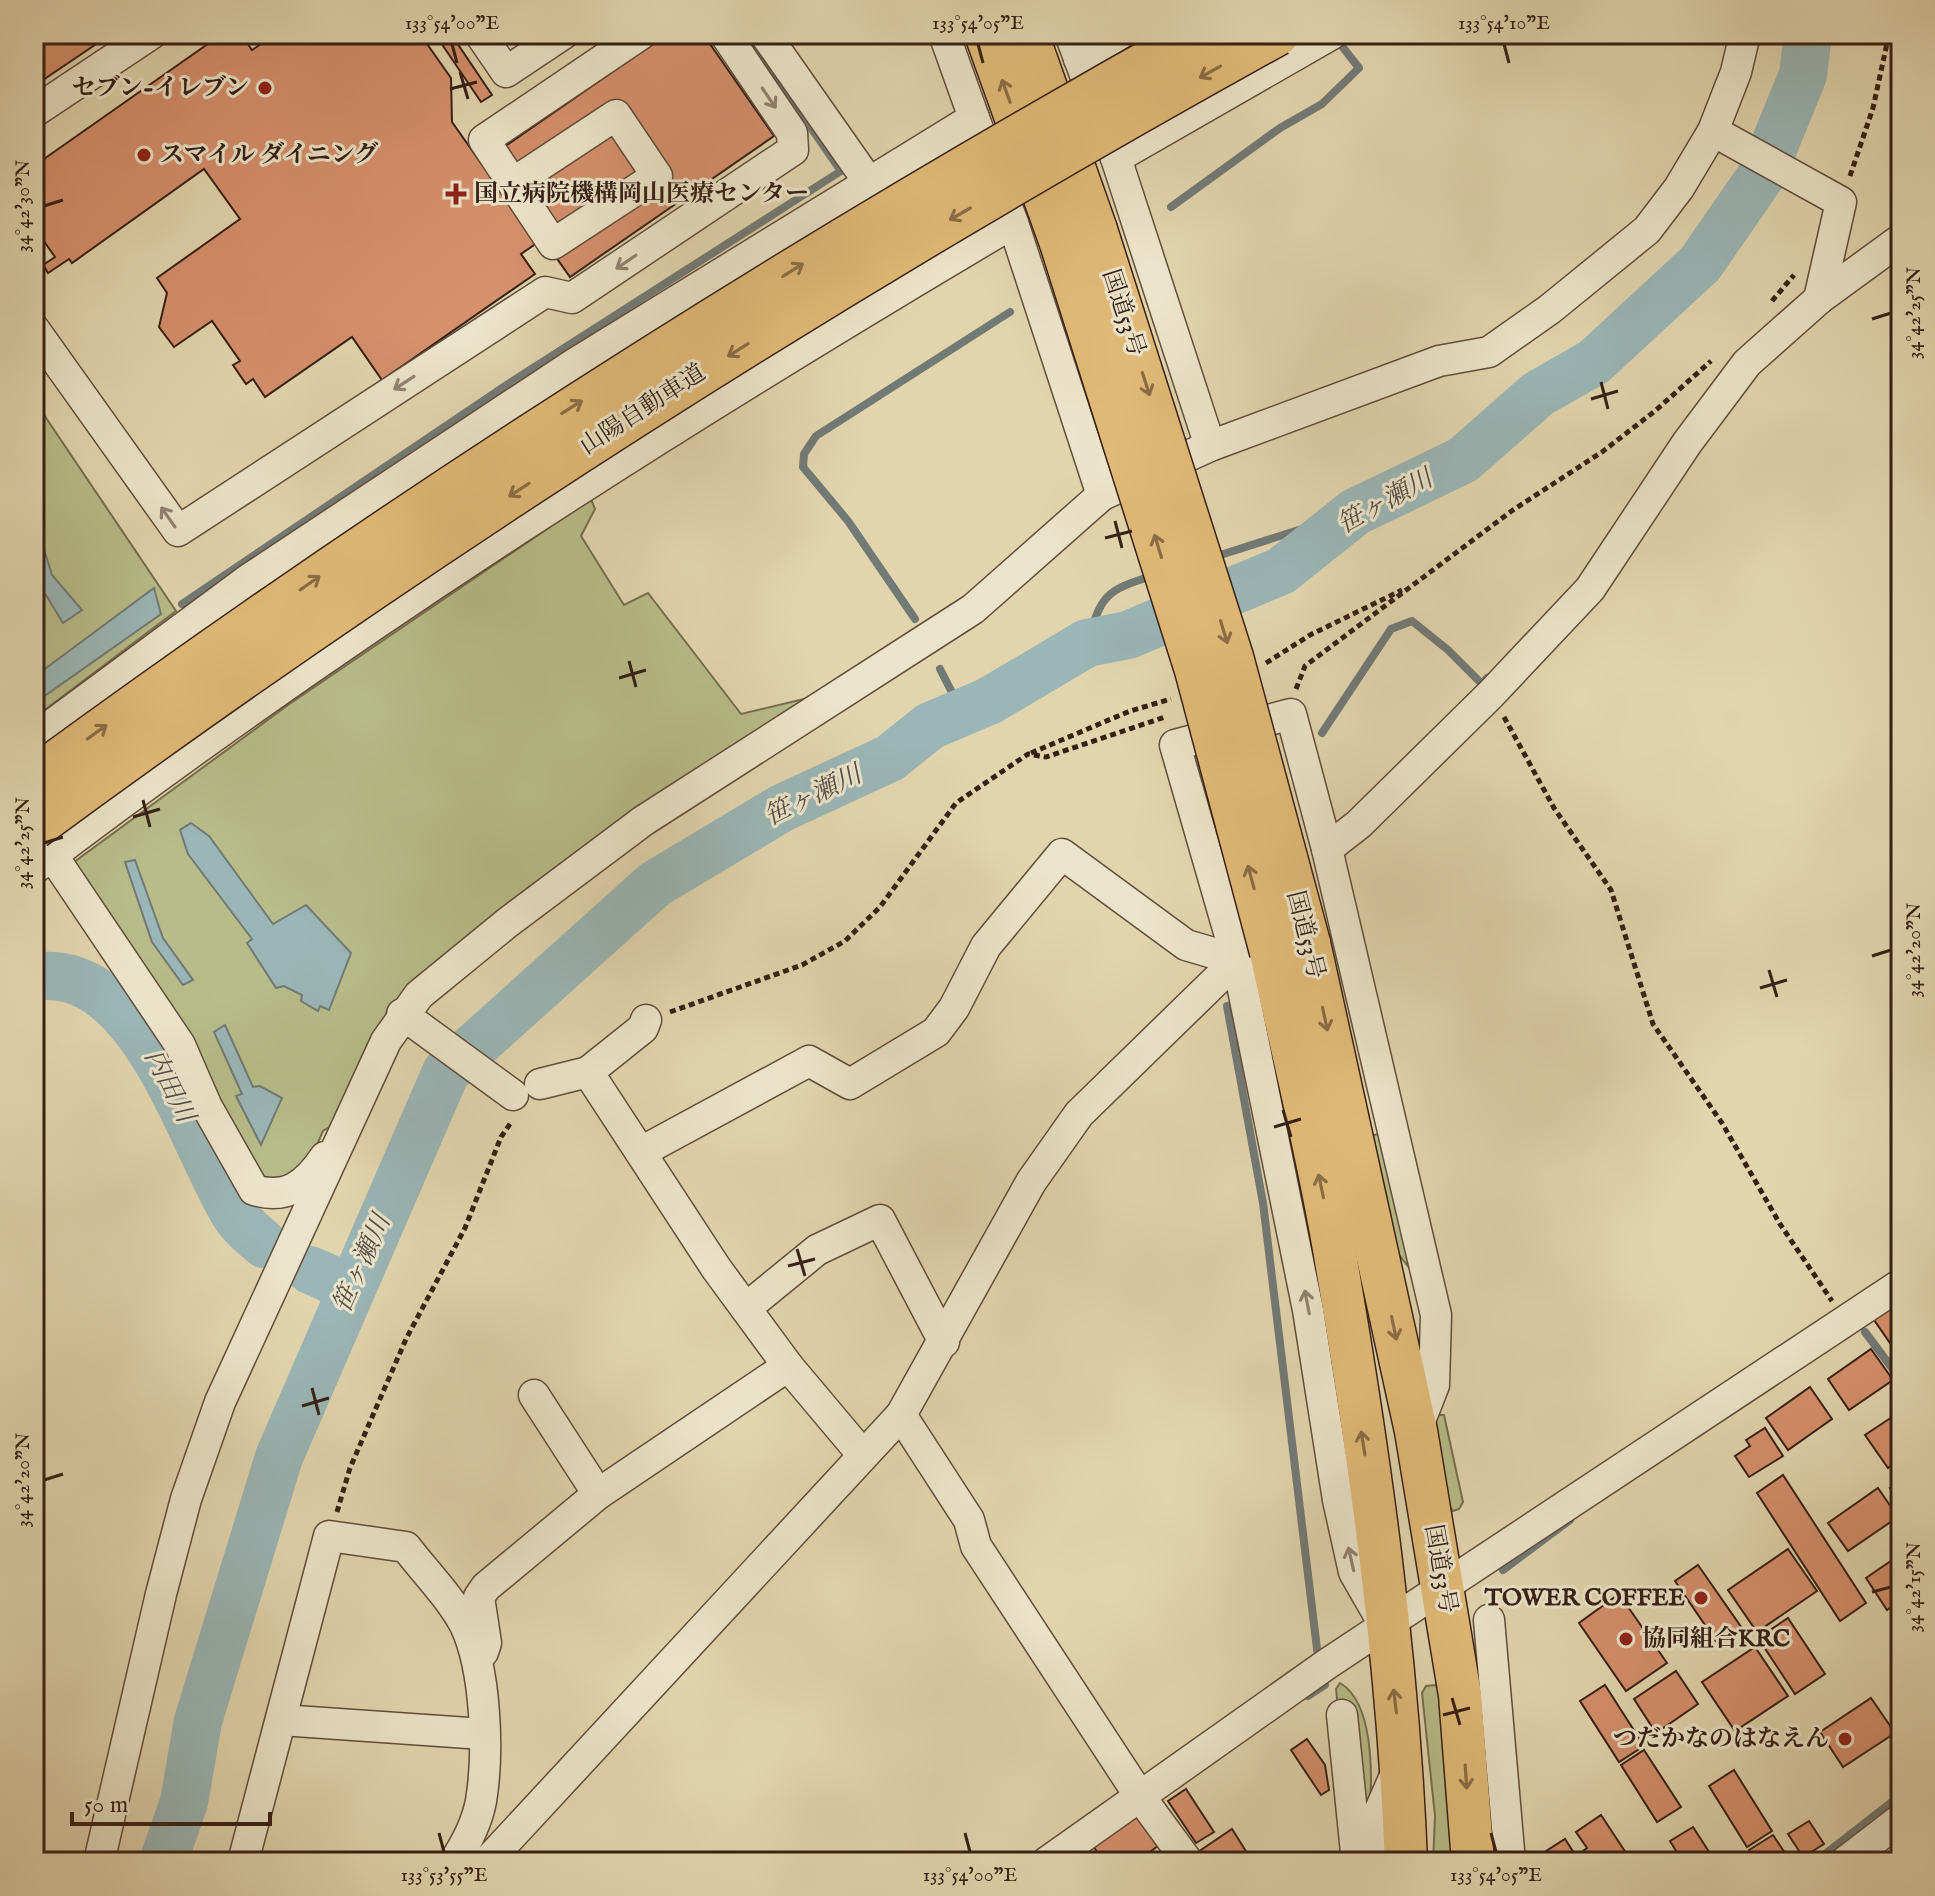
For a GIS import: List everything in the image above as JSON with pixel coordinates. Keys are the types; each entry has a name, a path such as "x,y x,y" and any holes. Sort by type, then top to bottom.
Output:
{"highway":[{"name":"国道53号","path":"986,34 1078,236 1232,657 1272,952 1334,1247 1382,1569 1402,1761 1406,1862"},
{"name":"国道53号","path":"1027,34 1078,236"},
{"name":"山陽自動車道","path":"34,778 133,705 515,443 890,210 1197,34"},
{"name":"山陽自動車道","path":"40,851 354,599 538,477 910,243 1278,34"},
{"name":"国道53号","path":"1272,952 1377,1247 1416,1431 1444,1587 1460,1695 1473,1862"}],"street":[{"path":"34,112 151,34"},
{"path":"480,34 506,72 563,34"},
{"path":"513,183 616,115 657,176 553,244 484,140 641,34"},
{"path":"34,329 178,531 545,292 572,298 793,150 792,133 725,34"},
{"path":"765,34 868,181"},
{"path":"944,34 1013,223 1102,495"},
{"path":"1120,34 1074,46 1116,158 1210,446"},
{"path":"1116,158 1332,34"},
{"path":"99,1862 161,1594 186,1499 220,1402 386,1041 436,979 643,821 973,609 1102,495 1210,446 1439,361 1489,352 1550,309 1647,230 1721,135 1745,34"},
{"path":"34,738 249,579 574,364 974,118"},
{"path":"1721,135 1837,200 1819,299"},
{"path":"336,1154 327,1153 312,1176 283,1194 254,1190 207,1107 180,1045 40,851 520,529 747,384 1013,223"},
{"path":"1327,849 1359,824 1491,694 1612,562 1625,533 1747,363 1819,299 1901,239"},
{"path":"1037,299 1146,248"},
{"path":"1272,952 1175,745 1291,714 1327,849 1436,1315 1434,1385 1416,1431"},
{"path":"641,1152 809,1061 850,1084 936,1032 954,1008 986,946 1062,854 1186,945 1272,952"},
{"path":"487,1862 901,1415 1031,1182 1079,1114 1272,952"},
{"path":"405,1018 527,1090 588,1072 643,1028 646,1020"},
{"path":"588,1072 716,1268 788,1366 862,1454"},
{"path":"746,1308 817,1250 880,1220 944,1342"},
{"path":"1377,1247 1436,1315"},
{"path":"1047,1862 1306,1678 1386,1628 1901,1284"},
{"path":"479,1661 486,1643 479,1597 486,1587 598,1494 788,1366"},
{"path":"534,1395 598,1494"},
{"path":"901,1415 969,1520 976,1546 1139,1795 1188,1862"},
{"path":"243,1862 329,1536 406,1547 464,1623 479,1661 483,1734 481,1801 467,1841 454,1862"},
{"path":"1489,1620 1510,1862"},
{"path":"1460,1695 1502,1773"},
{"path":"1342,1715 1357,1862"},
{"path":"281,1720 483,1734"},
{"path":"1370,1862 1376,1819 1402,1761"},
{"path":"1845,1862 1901,1819"},
{"path":"1483,1862 1508,1831"}],"path":[{"path":"1837,200 1873,108 1889,34"},
{"path":"1767,306 1798,271"},
{"path":"1282,692 1297,689 1298,677 1305,666 1513,510 1602,452 1655,411 1712,360"},
{"path":"1259,668 1310,635 1414,585"},
{"path":"1491,694 1554,808 1611,890 1653,1024 1722,1123 1780,1224 1847,1321"},
{"path":"646,1020 802,965 845,941 880,907 956,803 1028,754 1130,711 1180,696"},
{"path":"1028,754 1046,757 1148,721 1178,714"},
{"path":"329,1536 350,1468 406,1339 465,1228 501,1137 527,1090"}],"green space":[{"path":"34,400 176,611 34,718"},
{"path":"591,499 595,509 581,536 624,605 648,593 741,714 829,693 421,981 344,1118 323,1131 305,1172 256,1183 70,865 288,705"},
{"path":"1388,1131 1420,1282 1397,1252 1371,1136"},
{"path":"1435,1415 1444,1415 1463,1502 1459,1509 1453,1511 1448,1505 1431,1437"},
{"path":"1340,1683 1352,1694 1367,1730 1371,1776 1366,1835 1338,1708 1336,1689"},
{"path":"1435,1685 1439,1690 1455,1862 1433,1862 1435,1816 1422,1693 1426,1686"}],"water":[{"path":"34,535 43,546 52,575 82,610 63,623 46,595 39,600 43,619 34,624"},
{"path":"154,588 161,614 39,700 41,707 34,711 34,677"},
{"path":"191,823 209,836 273,924 306,905 351,953 329,1010 320,1006 318,1011 301,1001 302,995 284,986 276,988 247,943 252,939 188,854 180,830"},
{"path":"135,860 163,938 193,980 183,985 152,942 125,862"},
{"path":"225,1025 253,1087 260,1086 282,1098 261,1145 236,1096 242,1094 214,1032"}],"building":[{"path":"34,34 111,34 34,86"},
{"name":"国立病院機構岡山医療センター","path":"222,34 241,34 252,50 276,34 420,34 451,78 452,122 481,163 667,34 703,34 774,136 570,277 543,239 521,254 535,274 382,380 352,337 265,397 253,379 246,384 233,365 240,361 212,321 174,347 159,327 167,293 157,278 240,219 204,169 72,263 69,259 48,273 43,265 55,257 34,227 34,166"},
{"path":"435,34 451,34 492,95 481,102"},
{"path":"1901,1297 1901,1335 1890,1343 1872,1317"},
{"path":"1871,1349 1893,1380 1849,1410 1828,1379"},
{"path":"1810,1387 1832,1419 1788,1450 1766,1418"},
{"path":"1901,1411 1901,1458 1888,1468 1865,1435"},
{"path":"1765,1428 1783,1456 1749,1477 1735,1456 1750,1446 1746,1440"},
{"path":"1783,1475 1866,1603 1840,1621 1757,1493"},
{"path":"1901,1481 1901,1504 1890,1488"},
{"path":"1878,1488 1898,1517 1848,1551 1828,1523"},
{"path":"1788,1549 1817,1591 1757,1632 1728,1590"},
{"path":"1901,1554 1901,1600 1887,1610 1866,1578"},
{"path":"1698,1565 1744,1631 1720,1647 1675,1581"},
{"path":"1619,1594 1667,1663 1626,1691 1579,1623"},
{"path":"1788,1618 1825,1674 1795,1694 1758,1638"},
{"path":"1755,1647 1788,1696 1735,1731 1702,1682"},
{"path":"1676,1671 1698,1704 1656,1733 1634,1699"},
{"path":"1605,1685 1644,1746 1619,1762 1580,1701"},
{"path":"1871,1698 1895,1733 1843,1767 1820,1732"},
{"path":"1307,1739 1325,1765 1329,1790 1321,1795 1291,1750"},
{"path":"1644,1750 1681,1807 1657,1822 1621,1765"},
{"path":"1734,1770 1772,1831 1747,1847 1709,1786"},
{"path":"1186,1789 1214,1832 1196,1843 1168,1801"},
{"path":"1137,1815 1158,1846 1136,1862 1104,1862 1093,1846"},
{"path":"1601,1815 1632,1862 1544,1862 1543,1853 1565,1839 1576,1856 1587,1848 1576,1832"},
{"path":"1809,1821 1824,1844 1803,1857 1788,1834"},
{"path":"1693,1827 1713,1858 1706,1862 1683,1862 1670,1841"},
{"path":"1232,1829 1249,1856 1240,1862 1205,1862 1198,1852"},
{"path":"1773,1835 1791,1862 1756,1862 1749,1850"}],"waterway":[{"path":"182,604 508,384 841,171 746,34"},
{"name":"笹ヶ瀬川","path":"163,1862 184,1802 198,1721 279,1457 446,1072 655,884 782,808 890,758 930,726 989,701 1087,643 1128,635 1281,571 1355,512 1463,460 1538,394 1594,362 1700,264 1763,173 1803,75 1808,34"},
{"path":"1171,207 1280,128 1322,104 1359,68 1338,41"},
{"path":"915,619 848,521 803,467 804,454 816,436 1010,312"},
{"path":"1211,558 1355,512"},
{"path":"1087,643 1101,605 1107,598 1123,586 1152,576"},
{"path":"1322,733 1391,629 1412,621 1448,650 1482,684 1487,678"},
{"path":"940,669 962,712"},
{"name":"内田川","path":"34,977 72,979 104,997 133,1026 158,1062 234,1213 264,1244"},
{"path":"1227,1006 1263,1203 1318,1657"},
{"name":"内田川","path":"310,1270 351,1288"},
{"path":"1865,1332 1901,1380"},
{"path":"1503,1570 1570,1520"},
{"path":"1308,1696 1325,1685"},
{"path":"1815,1862 1901,1795"},
{"path":"1897,1862 1901,1859"}],"place":[{"name":"セブン-イレブン","path":"265,88"},
{"name":"スマイル ダイニング","path":"144,155"},
{"name":"国立病院機構岡山医療センター","path":"456,194"},
{"name":"TOWER COFFEE","path":"1701,1598"},
{"name":"協同組合KRC","path":"1626,1639"},
{"name":"つだかなのはなえん","path":"1845,1739"}]}
